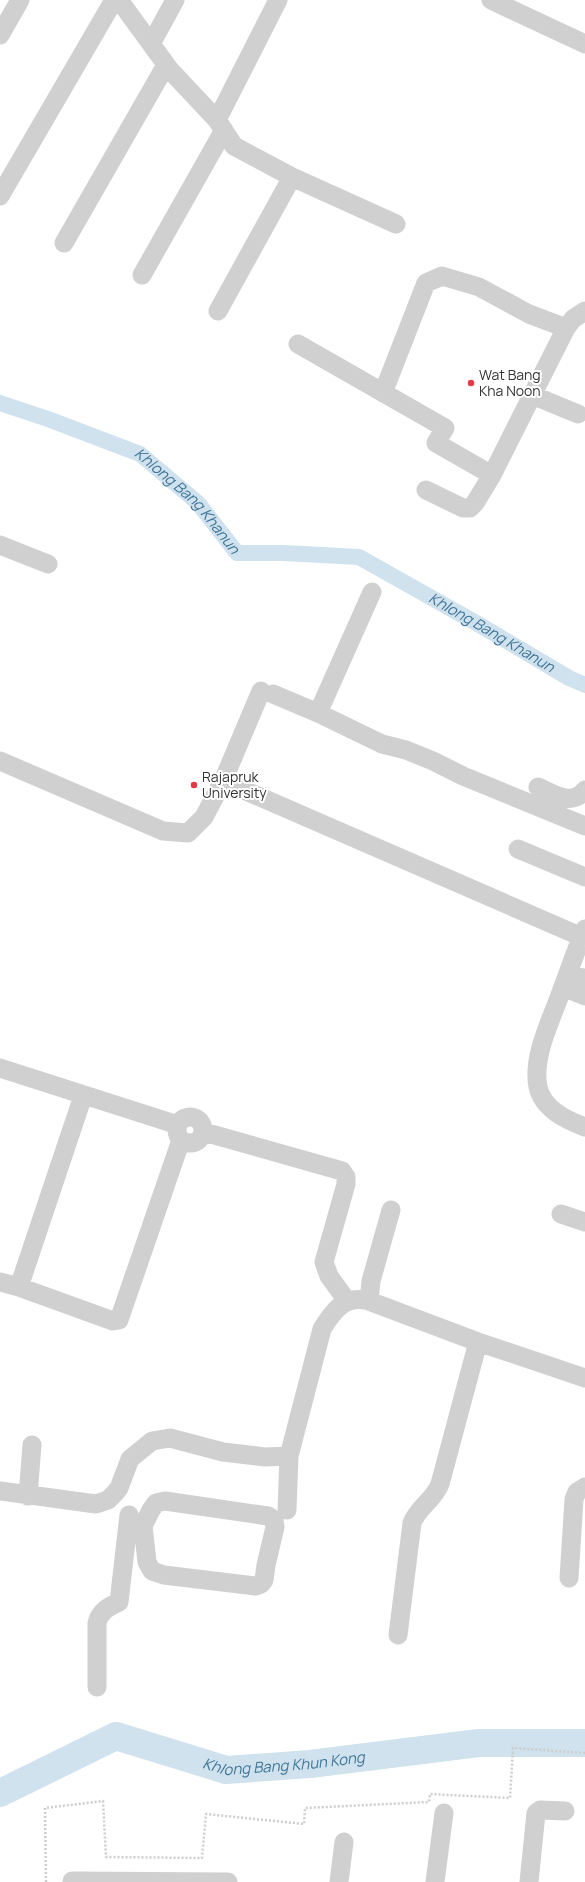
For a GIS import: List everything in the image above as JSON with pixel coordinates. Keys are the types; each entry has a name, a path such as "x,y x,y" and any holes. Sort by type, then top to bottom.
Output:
{"street":[{"path":"0,35 20,0"},
{"path":"0,196 114,0"},
{"path":"119,0 166,66 220,125 234,146 292,177 396,224"},
{"path":"151,44 175,0"},
{"path":"142,275 220,125 278,0"},
{"path":"491,0 585,44"},
{"path":"64,244 166,66"},
{"path":"218,311 292,177"},
{"path":"383,392 426,283 442,276 479,287 529,314 566,328"},
{"path":"426,490 463,508 470,508 475,503 492,475 566,328 574,318 585,311"},
{"path":"298,344 445,428 436,443 492,475"},
{"path":"532,395 578,414"},
{"path":"0,545 48,564"},
{"path":"318,713 372,592"},
{"path":"0,761 164,831 188,833 204,817 267,692 318,713 382,744 406,750 463,776 585,826"},
{"path":"223,781 583,933 572,980 544,1039 538,1059 537,1073 538,1088 545,1102 566,1119 585,1127"},
{"path":"538,787 564,799 573,799 581,795 585,790"},
{"path":"518,849 585,877"},
{"path":"572,980 585,996"},
{"path":"0,1068 83,1096 179,1133"},
{"path":"19,1287 83,1096"},
{"path":"0,1282 19,1287 113,1321 118,1320 183,1118 189,1116 195,1117 203,1126 204,1132 342,1171 346,1176 346,1184 324,1262 329,1276 347,1301"},
{"path":"369,1302 371,1281 391,1210"},
{"path":"561,1214 585,1222"},
{"path":"287,1510 289,1456 322,1329 335,1310 347,1301 364,1300 478,1342 585,1378"},
{"path":"398,1635 412,1523 420,1509 437,1492 440,1484 478,1342"},
{"path":"0,1491 96,1504 108,1500 119,1488 130,1459 152,1441 170,1438 223,1452 265,1457 289,1456"},
{"path":"28,1496 32,1445"},
{"path":"569,1578 574,1499 577,1492 585,1487"},
{"path":"97,1687 97,1623 99,1615 105,1609 119,1602 136,1521 156,1503 165,1501 268,1516 274,1520 276,1527 266,1565 264,1580 261,1584 256,1586 164,1575 152,1571 147,1562 136,1521 115,1493"},
{"path":"529,1882 536,1813 540,1810 565,1811"},
{"path":"435,1882 444,1813"},
{"path":"339,1882 344,1842"},
{"path":"72,1881 228,1882"}],"path":[{"path":"46,1882 45,1808 103,1801 106,1857 202,1858 206,1814 304,1824 305,1808 429,1802 430,1794 510,1798 513,1748 585,1753"}],"waterway":[{"name":"Khlong Bang Khanun","path":"0,403 48,419 140,454 198,503 237,553 283,553 359,557 478,624 569,678 585,685"},
{"name":"Khlong Bang Khun Kong","path":"0,1793 116,1736 226,1770 310,1764 479,1743 585,1743"}],"place":[{"name":"Wat Bang Kha Noon","path":"471,383"},
{"name":"Rajapruk University","path":"194,785"}]}
